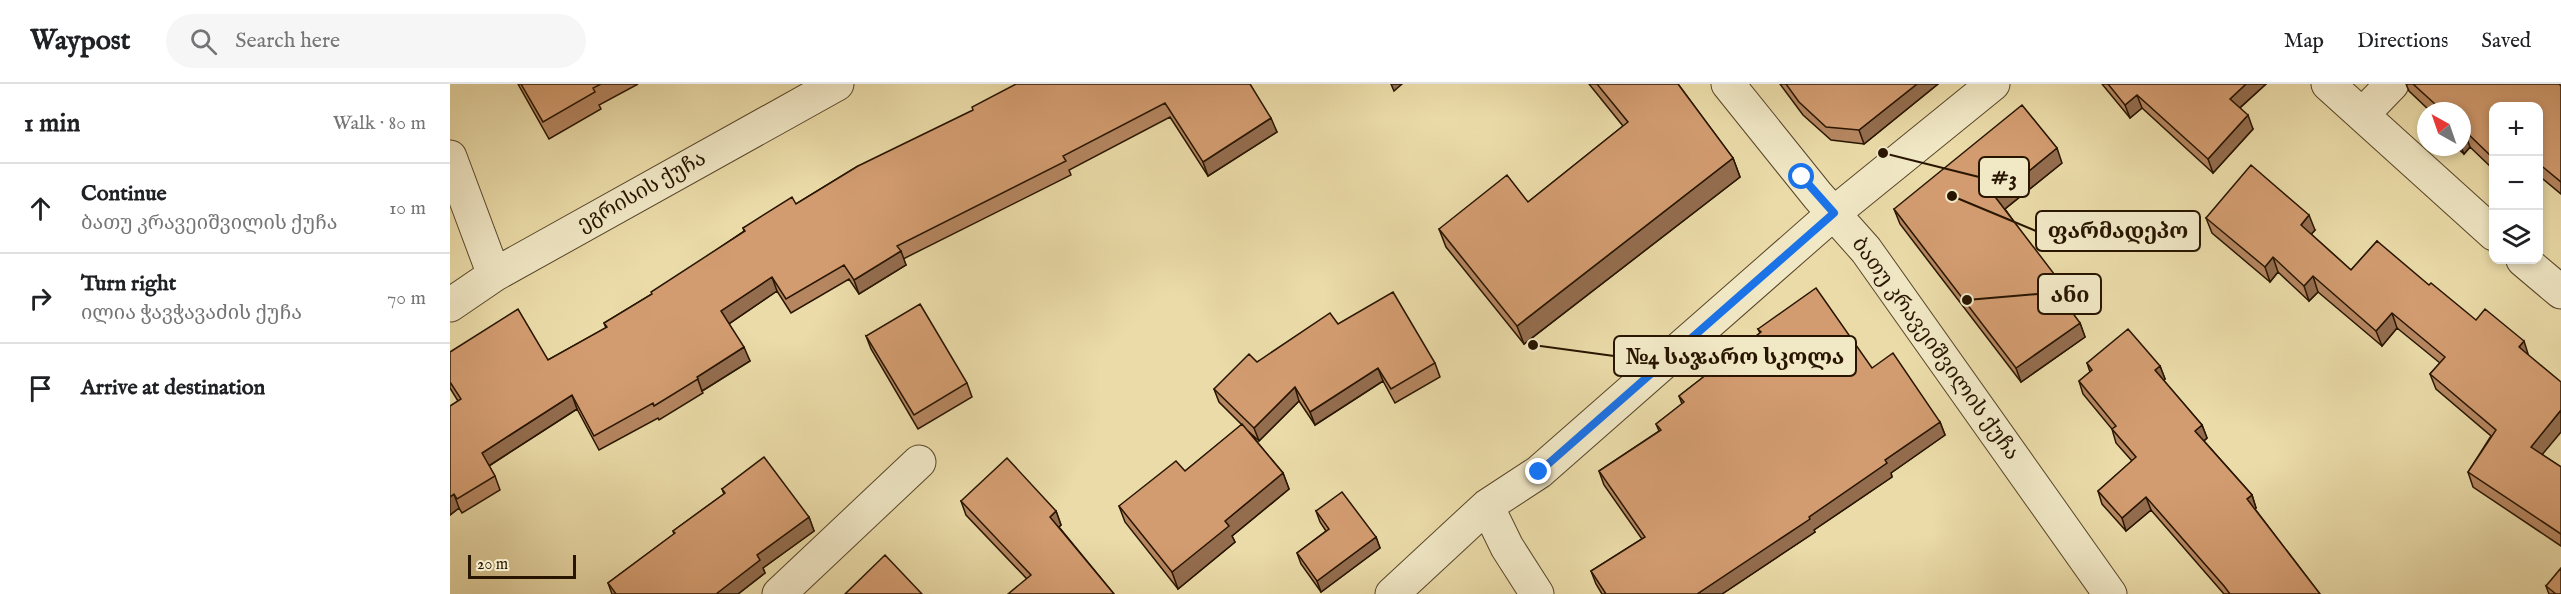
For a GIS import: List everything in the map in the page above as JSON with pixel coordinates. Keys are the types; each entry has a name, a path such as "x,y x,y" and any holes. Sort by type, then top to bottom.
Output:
{"street":[{"name":"ეგრისის ქუჩა","path":"450,305 494,275 837,84"},
{"name":"ბათუ კრავეიშვილის ქუჩა","path":"1728,84 1866,250 2109,594"},
{"path":"1392,594 1487,506 1539,472 1834,213 1993,84"},
{"path":"2328,84 2489,230"},
{"path":"2363,114 2392,84"},
{"path":"450,157 494,275"},
{"path":"2528,264 2561,292"},
{"path":"779,594 919,462"},
{"path":"1487,506 1507,547 1537,594"}],"building":[{"path":"521,84 601,84 593,88 595,92 543,122"},
{"path":"1016,84 1250,84 1271,118 1203,162 1165,103 1063,156 1066,161 897,246 901,251 854,280 844,265 786,299 772,277 721,311 744,347 697,377 698,379 654,406 653,403 594,436 572,395 482,453 495,476 457,499 454,494 450,497 450,406 461,399 450,382 450,352 518,309 548,360 607,327 604,323 652,294 651,292 745,231 743,228 792,197 796,204 858,166 973,110 972,107"},
{"path":"1597,84 1678,84 1733,158 1517,326 1439,229 1507,175 1528,202 1628,122"},
{"path":"1786,84 1917,84 1859,130 1826,127 1799,102"},
{"path":"2108,84 2246,84 2230,99 2248,115 2208,159 2137,95 2125,105"},
{"path":"2413,84 2559,84 2561,86 2561,182 2543,167 2543,102 2489,102 2489,154 2471,137 2471,102 2433,102"},
{"path":"2022,105 2057,148 1996,198 2061,283 2054,288 2080,323 2016,368 1894,209"},
{"path":"2251,165 2309,215 2301,225 2351,270 2377,241 2429,285 2431,283 2476,320 2485,309 2524,341 2519,347 2561,382 2561,410 2531,447 2561,467 2561,534 2468,472 2496,430 2430,374 2445,357 2392,313 2376,331 2313,276 2304,286 2273,257 2265,267 2206,218"},
{"path":"1816,288 1872,368 1893,353 1940,422 1885,460 1887,463 1809,517 1810,519 1697,594 1606,594 1591,571 1645,537 1599,471 1661,430 1656,424 1684,402 1679,396 1761,332 1758,329"},
{"path":"1393,292 1435,363 1391,389 1378,368 1310,412 1295,387 1254,428 1214,389 1249,354 1257,362 1330,313 1338,324"},
{"path":"920,304 967,383 914,415 866,336"},
{"path":"2128,329 2160,366 2155,370 2202,425 2195,431 2252,495 2247,499 2320,594 2230,594 2146,497 2122,518 2098,491 2136,457 2112,429 2116,426 2079,381 2092,370 2087,363"},
{"path":"1242,424 1283,473 1225,521 1229,526 1172,572 1119,506 1176,461 1185,471"},
{"path":"764,457 809,517 757,555 760,560 716,594 616,594 608,583 725,493 722,489"},
{"path":"1007,458 1056,511 1050,517 1114,594 1008,594 1031,575 961,501"},
{"path":"1342,492 1376,537 1317,581 1297,553 1329,529 1316,511"},
{"path":"885,555 922,594 845,594"},
{"path":"2561,568 2561,594 2556,594 2546,586"}],"place":[{"name":"#3","path":"1883,153"},
{"name":"ფარმადეპო","path":"1952,196"},
{"name":"ანი","path":"1967,300"},
{"name":"№4 საჯარო სკოლა","path":"1533,345"}],"route":[{"path":"1539,472 1834,213 1802,177"}]}
